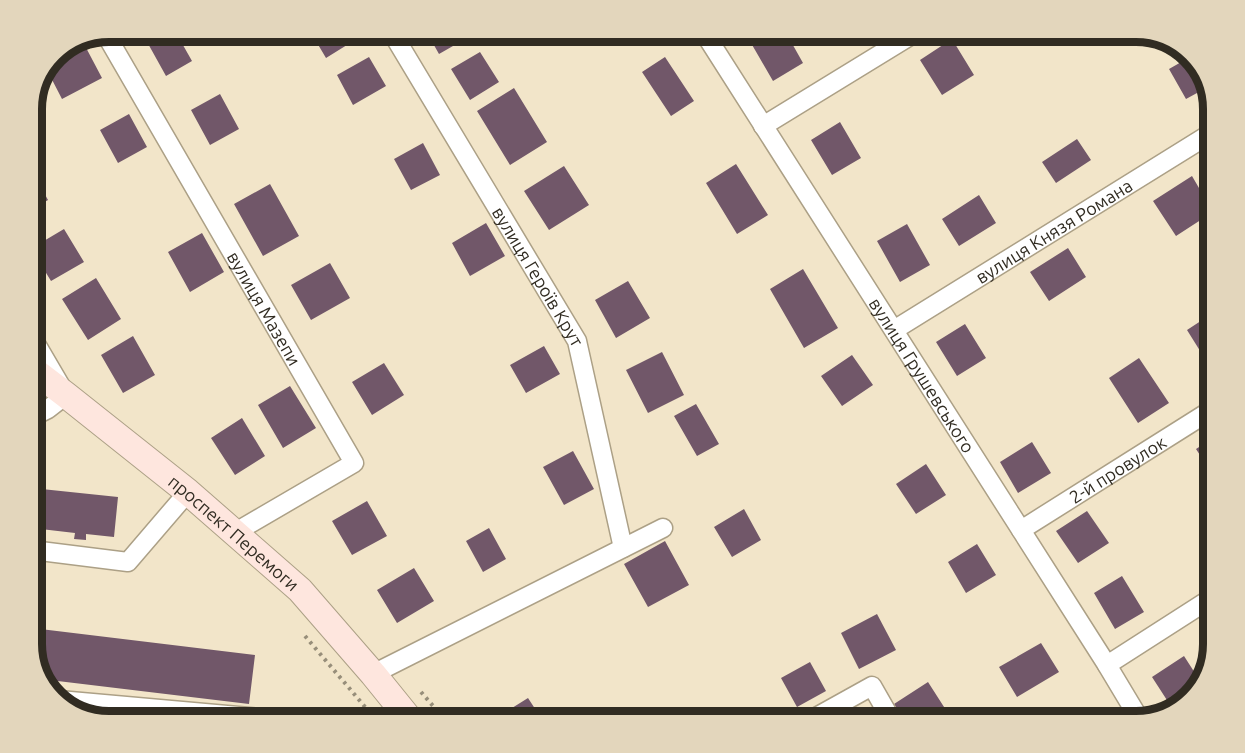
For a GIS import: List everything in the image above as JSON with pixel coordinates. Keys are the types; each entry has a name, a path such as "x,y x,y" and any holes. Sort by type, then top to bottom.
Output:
{"street":[{"name":"вулиця Мазепи","path":"110,42 354,463 234,533"},
{"name":"вулиця Героїв Крут","path":"397,42 577,341 623,548"},
{"name":"вулиця Грушевського","path":"709,42 1135,711"},
{"path":"763,126 902,42"},
{"name":"вулиця Князя Романа","path":"894,330 1203,138"},
{"path":"42,354 66,395 42,413"},
{"name":"проспект Перемоги","path":"42,377 188,492 300,590 402,711"},
{"name":"2-й провулок","path":"1021,530 1203,416"},
{"path":"42,551 128,562 188,492"},
{"path":"373,674 663,528"},
{"path":"1107,665 1203,604"},
{"path":"828,711 872,686 886,711"},
{"path":"74,701 176,711"}],"path":[{"path":"302,632 369,711"}],"building":[{"path":"147,42 181,42 192,61 166,76"},
{"path":"317,42 352,42 326,58"},
{"path":"432,42 460,42 439,54"},
{"path":"791,42 803,63 773,81 751,43"},
{"path":"947,42 954,42 974,75 942,95 920,60"},
{"path":"85,46 102,78 62,99 50,77 72,53"},
{"path":"480,52 499,82 470,100 451,69"},
{"path":"369,57 386,86 353,105 337,75"},
{"path":"665,57 694,101 671,116 642,72"},
{"path":"1182,61 1194,75 1200,91 1186,99 1169,69"},
{"path":"514,88 547,142 510,165 477,111"},
{"path":"220,94 239,129 210,145 191,110"},
{"path":"129,114 147,147 118,163 100,130"},
{"path":"840,122 861,158 832,175 811,140"},
{"path":"1077,139 1091,160 1056,183 1042,162"},
{"path":"423,143 440,175 411,190 394,159"},
{"path":"736,164 768,215 737,234 706,183"},
{"path":"564,166 589,205 549,230 524,191"},
{"path":"1192,176 1203,195 1203,218 1176,236 1153,201"},
{"path":"270,184 299,236 263,256 234,204"},
{"path":"42,189 48,200 42,203"},
{"path":"979,195 996,223 959,246 942,219"},
{"path":"486,223 505,256 470,276 452,243"},
{"path":"907,224 930,265 900,282 877,241"},
{"path":"64,229 84,262 51,281 42,266 42,242"},
{"path":"202,233 224,272 190,292 168,252"},
{"path":"1068,248 1086,277 1049,301 1030,272"},
{"path":"330,263 350,298 311,320 291,285"},
{"path":"803,269 838,328 804,348 770,289"},
{"path":"96,278 121,319 88,340 62,299"},
{"path":"628,281 650,318 616,338 595,300"},
{"path":"1203,320 1203,356 1187,330"},
{"path":"965,324 986,358 957,376 936,342"},
{"path":"133,336 155,375 123,393 101,355"},
{"path":"544,346 560,374 526,393 510,365"},
{"path":"662,352 684,395 648,413 626,370"},
{"path":"852,355 873,385 842,406 821,376"},
{"path":"1139,358 1169,403 1138,423 1109,378"},
{"path":"384,363 404,395 372,415 352,382"},
{"path":"290,386 316,428 283,448 258,405"},
{"path":"696,404 719,444 697,456 674,416"},
{"path":"242,418 265,456 235,475 211,438"},
{"path":"1032,442 1051,473 1018,493 1000,462"},
{"path":"1203,444 1203,460 1196,449"},
{"path":"573,451 594,489 564,505 543,467"},
{"path":"926,464 946,495 916,514 896,484"},
{"path":"42,489 118,497 114,537 86,534 86,540 74,539 75,533 42,529"},
{"path":"367,501 387,536 352,555 332,521"},
{"path":"744,509 761,540 732,557 714,527"},
{"path":"1087,511 1109,543 1078,563 1056,531"},
{"path":"489,528 506,559 483,572 466,541"},
{"path":"665,541 689,585 648,607 624,564"},
{"path":"977,544 996,575 966,593 948,562"},
{"path":"414,568 434,601 397,623 377,590"},
{"path":"1122,576 1144,612 1115,629 1094,593"},
{"path":"877,614 896,650 859,669 841,633"},
{"path":"42,629 255,655 249,704 53,680 43,657"},
{"path":"1041,643 1059,672 1017,697 999,667"},
{"path":"1184,656 1196,674 1189,685 1169,703 1152,677"},
{"path":"810,662 826,691 797,707 781,678"},
{"path":"928,682 947,711 899,711 894,704"},
{"path":"528,698 536,711 507,711"}]}
